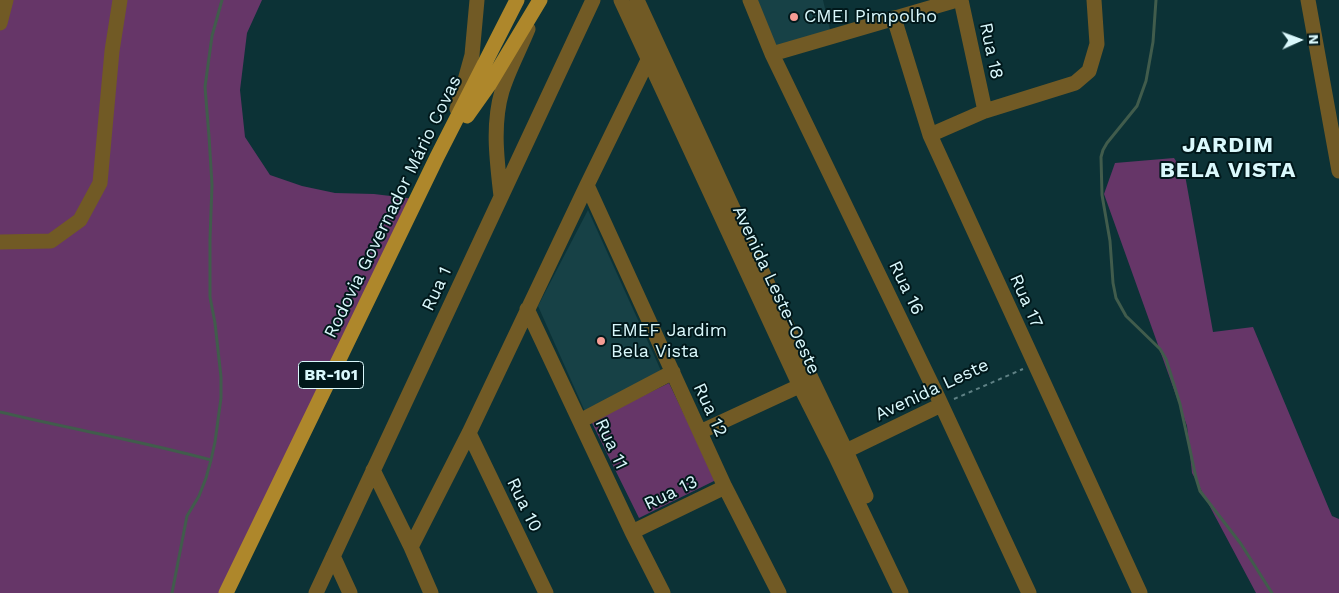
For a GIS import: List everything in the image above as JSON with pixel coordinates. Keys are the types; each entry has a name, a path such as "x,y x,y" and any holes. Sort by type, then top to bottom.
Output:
{"main road":[{"name":"Rodovia Governador Mário Covas","path":"226,593 437,157 517,0"},
{"path":"437,157 489,85 539,1"}],"street":[{"path":"0,23 6,0"},
{"path":"0,242 51,241 80,220 100,183 112,51 120,0"},
{"path":"452,130 472,55 477,0"},
{"name":"Rua 1","path":"316,593 593,0"},
{"name":"Avenida Leste-Oeste","path":"621,0 655,56 806,383 835,455 901,593"},
{"name":"Avenida Leste-Oeste","path":"637,0 655,56"},
{"name":"Rua 16","path":"750,0 772,54 1029,593"},
{"path":"930,135 985,110 1075,82 1089,71 1097,44 1094,0"},
{"path":"1308,0 1339,171"},
{"path":"501,197 496,148 502,91 539,1"},
{"path":"772,54 951,1"},
{"name":"Rua 18","path":"951,1 985,110"},
{"name":"Rua 17","path":"894,18 930,135 1140,593"},
{"path":"411,548 469,433 587,185 655,56"},
{"name":"Rua 12","path":"587,185 725,487 779,593"},
{"name":"Rua 11","path":"527,309 632,532 664,593"},
{"path":"580,422 672,372"},
{"path":"700,432 806,383"},
{"name":"Avenida Leste-Oeste","path":"806,383 846,451 912,593"},
{"name":"Avenida Leste","path":"846,451 941,405"},
{"name":"Rua 10","path":"469,433 546,593"},
{"path":"374,470 431,593"},
{"name":"Rua 13","path":"632,532 725,487"},
{"path":"333,556 350,593"}],"path":[{"name":"Avenida Leste","path":"941,405 1034,364"}],"shaded area":[{"path":"0,0 262,0 247,33 240,90 245,137 270,175 302,186 335,193 374,194 415,199 225,593 0,593"},
{"name":"CMEI Pimpolho","path":"755,0 823,0 831,34 773,49"},
{"path":"1174,158 1185,175 1213,332 1253,327 1332,516 1339,519 1339,593 1256,593 1192,473 1187,426 1104,194 1115,163"},
{"name":"EMEF Jardim Bela Vista","path":"588,210 663,375 587,416 538,306"},
{"path":"669,383 716,480 639,518 591,421"}],"waterway":[{"path":"172,593 187,516 199,496 211,460 221,398 221,377 210,297 212,185 205,87 212,36 222,0"},
{"path":"1156,0 1153,42 1146,81 1137,106 1107,143 1101,157 1102,195 1110,241 1113,283 1116,298 1126,316 1160,349 1166,359 1180,404 1200,491 1241,544 1272,593"},
{"path":"0,412 211,460"}],"place":[{"name":"CMEI Pimpolho","path":"794,17"},
{"name":"EMEF Jardim Bela Vista","path":"601,341"}],"district":[{"name":"JARDIM BELA VISTA","path":"1228,158"}]}
